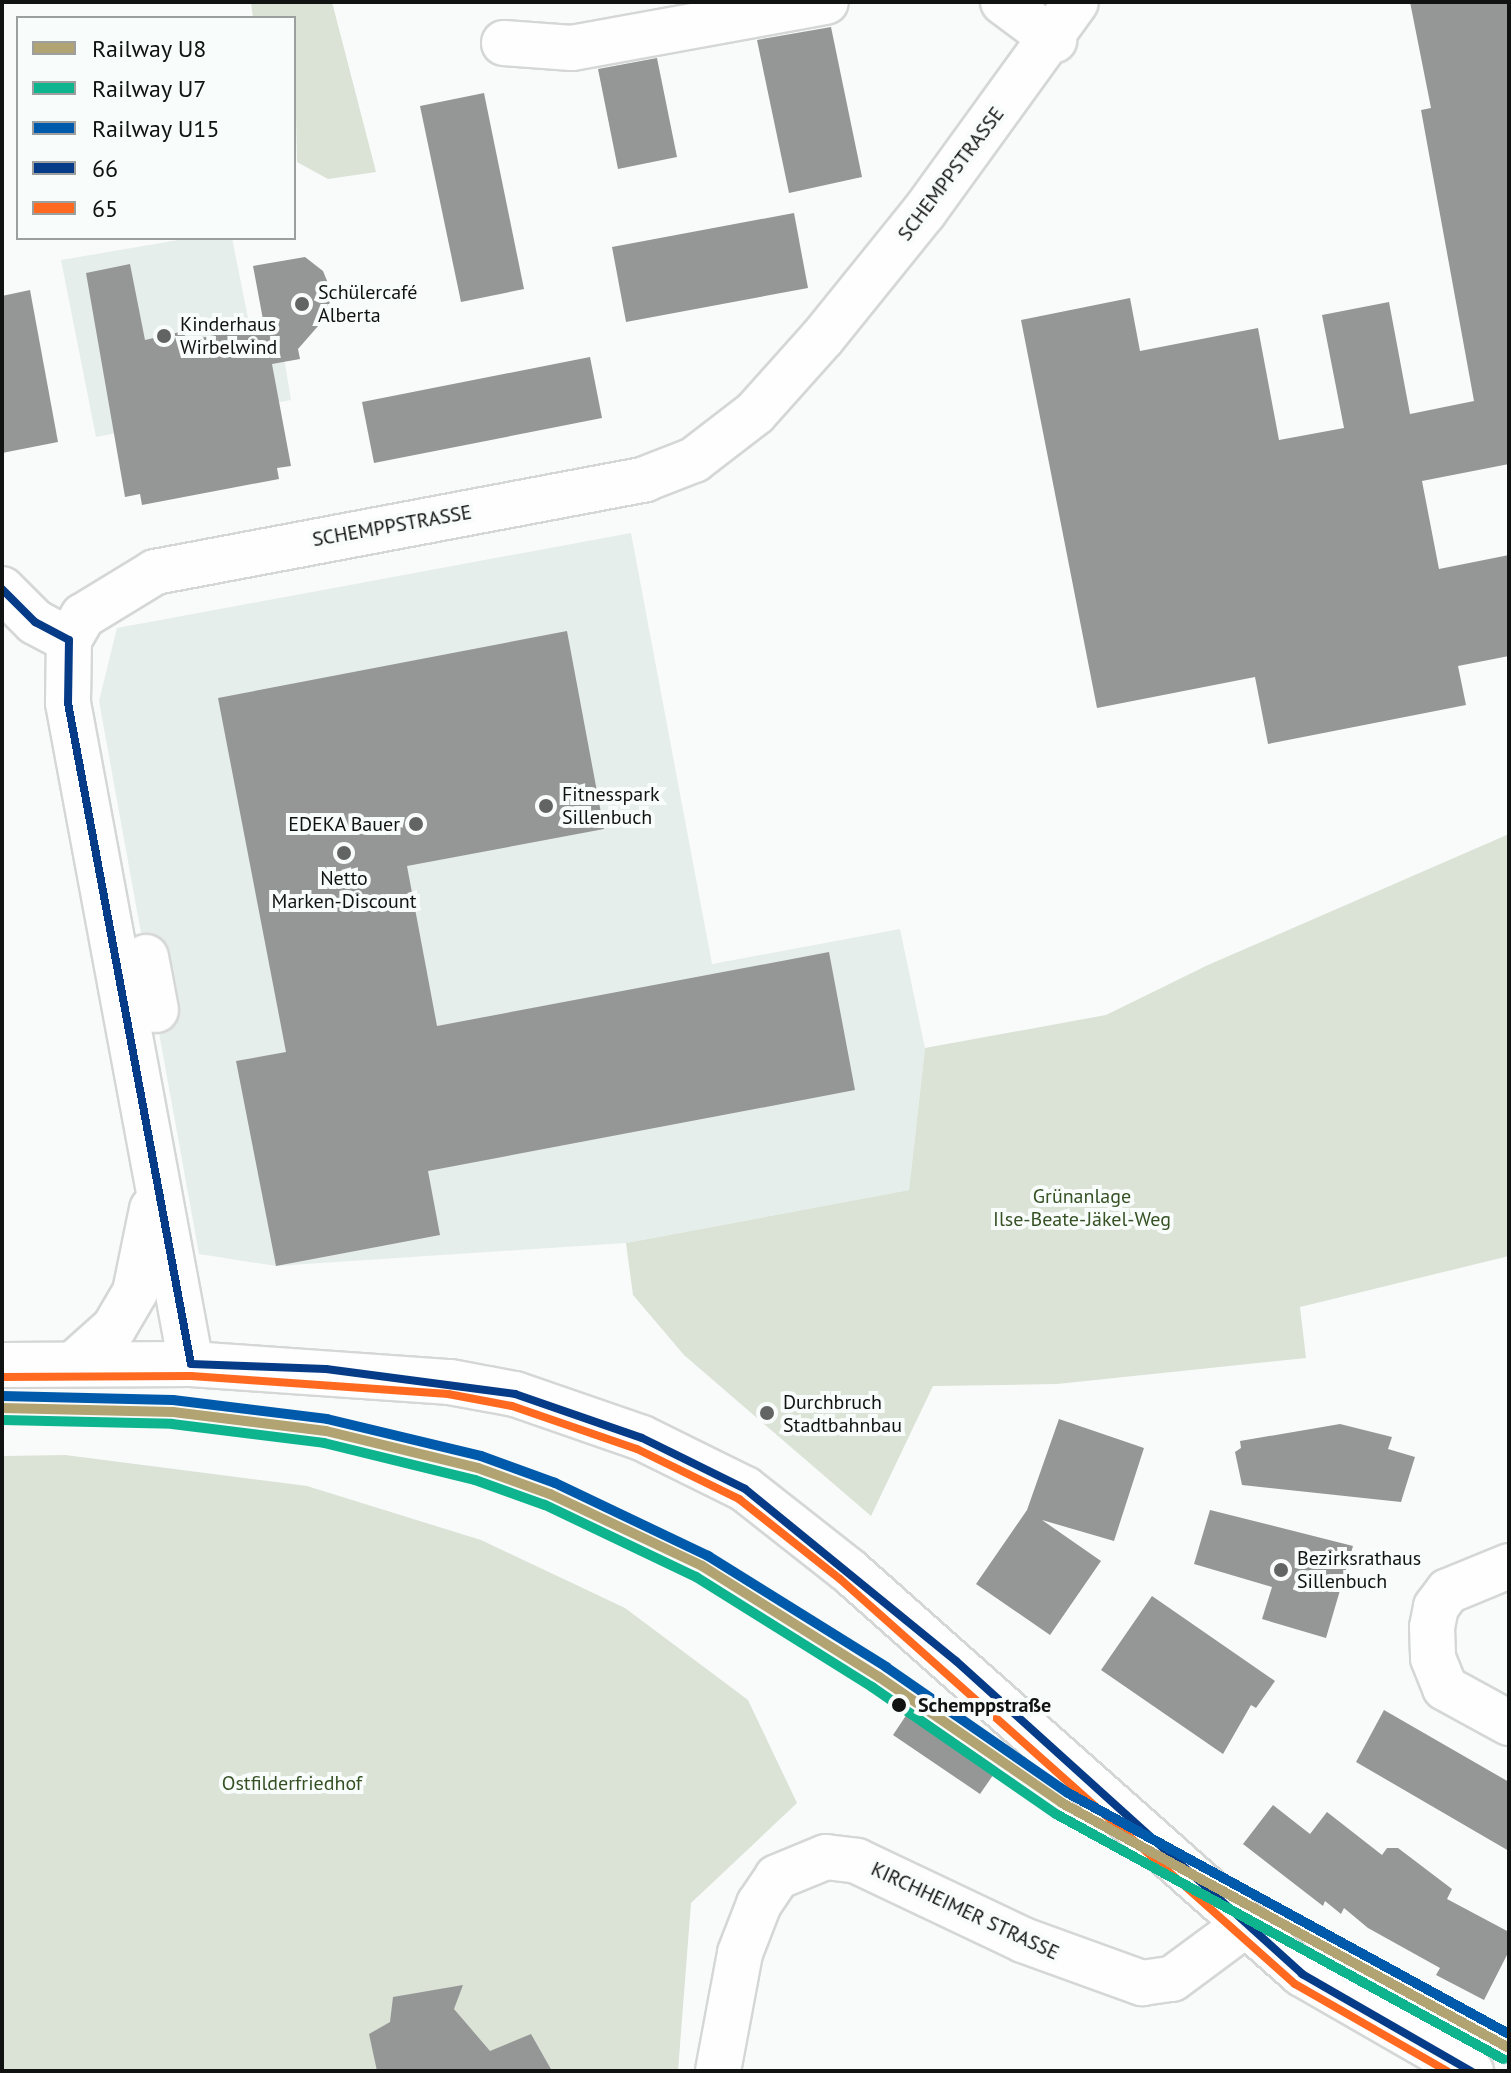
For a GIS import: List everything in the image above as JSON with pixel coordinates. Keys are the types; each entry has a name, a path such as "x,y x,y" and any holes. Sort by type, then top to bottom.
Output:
{"street":[{"path":"504,43 572,48 826,2"},
{"path":"1003,2 1054,40"},
{"name":"SCHEMPPSTRASSE","path":"69,640 83,616 155,572 645,479 694,460 755,413 823,337 1054,40 1076,2"},
{"path":"2,589 35,622 69,640 68,703 191,1364"},
{"path":"88,946 98,999"},
{"path":"146,957 156,1010"},
{"path":"76,1362 114,1328 135,1292 156,1187"},
{"path":"2,1365 76,1362 326,1369 515,1394 642,1438 745,1489 956,1661 1302,1974 1471,2071"},
{"path":"1509,1566 1448,1591 1436,1607 1432,1627 1433,1658 1445,1688 1509,1723"},
{"name":"KIRCHHEIMER STRASSE","path":"718,2071 740,1953 759,1904 777,1877 826,1857 857,1861 1023,1940 1142,1983 1172,1979 1245,1925"}],"shaded area":[{"name":"Kinderhaus Wirbelwind","path":"178,240 232,240 252,338 280,334 291,400 96,437 61,260"},
{"path":"631,533 712,964 900,929 925,1048 909,1190 626,1243 276,1266 199,1254 99,701 117,628"}],"green space":[{"path":"251,2 332,2 376,172 328,179 297,162 296,16 253,16"},
{"name":"Grünanlage Ilse-Beate-Jäkel-Weg","path":"1509,834 1509,1256 1300,1307 1306,1358 1057,1384 933,1386 871,1516 684,1355 633,1295 626,1243 909,1190 925,1048 1106,1015 1208,965"},
{"name":"Ostfilderfriedhof","path":"65,1455 307,1486 481,1540 625,1608 748,1700 797,1803 691,1903 678,2071 2,2071 2,1456"}],"building":[{"path":"1410,2 1509,2 1509,464 1422,481 1439,569 1509,555 1509,656 1458,666 1466,705 1268,744 1255,677 1097,708 1021,320 1130,298 1140,351 1258,328 1279,440 1344,428 1322,315 1389,302 1410,414 1474,401 1421,110 1431,108"},
{"path":"831,27 862,177 789,193 757,40"},
{"path":"657,58 677,157 618,169 598,69"},
{"path":"484,93 524,289 461,302 420,106"},
{"path":"794,213 808,288 626,322 612,247"},
{"path":"305,257 323,271 332,293 326,317 298,349 300,359 272,364 291,466 277,468 279,479 142,505 140,494 125,497 86,273 130,264 145,340 184,331 186,341 264,325 253,266"},
{"path":"30,290 58,442 2,453 2,296"},
{"path":"590,357 602,418 374,463 362,402"},
{"path":"567,631 604,829 407,866 437,1026 829,952 855,1090 428,1171 440,1235 276,1266 236,1061 286,1052 218,698"},
{"path":"1059,1419 1144,1448 1114,1541 1042,1520 1101,1561 1050,1635 976,1584 1027,1510"},
{"path":"1340,1424 1392,1437 1388,1449 1415,1457 1401,1502 1242,1485 1235,1452 1241,1448 1240,1441"},
{"name":"Bezirksrathaus Sillenbuch","path":"1210,1510 1353,1546 1326,1638 1262,1619 1272,1587 1194,1564"},
{"path":"1152,1596 1275,1681 1256,1708 1251,1705 1223,1754 1101,1670"},
{"path":"911,1708 998,1768 980,1794 893,1735"},
{"path":"1384,1710 1509,1782 1509,1851 1356,1762"},
{"path":"1273,1805 1310,1834 1327,1812 1382,1855 1387,1848 1398,1848 1452,1889 1447,1899 1509,1932 1509,1951 1484,2000 1436,1975 1440,1968 1368,1928 1344,1908 1341,1914 1325,1901 1323,1906 1243,1844"},
{"path":"463,1985 454,2009 490,2051 531,2034 552,2071 377,2071 369,2034 390,2022 393,1997"}],"rail line":[{"name":"U15","path":"2,1396 173,1400 327,1419 481,1456 555,1483 708,1556 886,1667 1068,1793 1509,2034"},
{"name":"U8","path":"2,1408 173,1412 326,1431 478,1468 550,1494 702,1566 879,1677 1062,1803 1509,2048"},
{"name":"U7","path":"2,1420 172,1424 324,1443 475,1480 545,1505 696,1577 872,1687 1056,1814 1503,2059"}],"transit line":[{"name":"66","path":"2,589 35,622 69,640"},
{"name":"66","path":"69,640 68,703 191,1364"},
{"name":"66","path":"191,1364 326,1369 515,1394 642,1438 745,1489 956,1661 1302,1974 1471,2071"},
{"name":"65","path":"2,1377 191,1376 448,1394 512,1406 637,1449 739,1499 840,1579 1295,1984 1447,2071"}],"place":[{"name":"Schülercafé Alberta","path":"302,304"},
{"name":"Kinderhaus Wirbelwind","path":"164,336"},
{"name":"Fitnesspark Sillenbuch","path":"546,806"},
{"name":"EDEKA Bauer","path":"416,824"},
{"name":"Netto Marken-Discount","path":"344,853"},
{"name":"Durchbruch Stadtbahnbau","path":"767,1413"},
{"name":"Bezirksrathaus Sillenbuch","path":"1281,1570"},
{"name":"Schemppstraße","path":"899,1705"}]}
